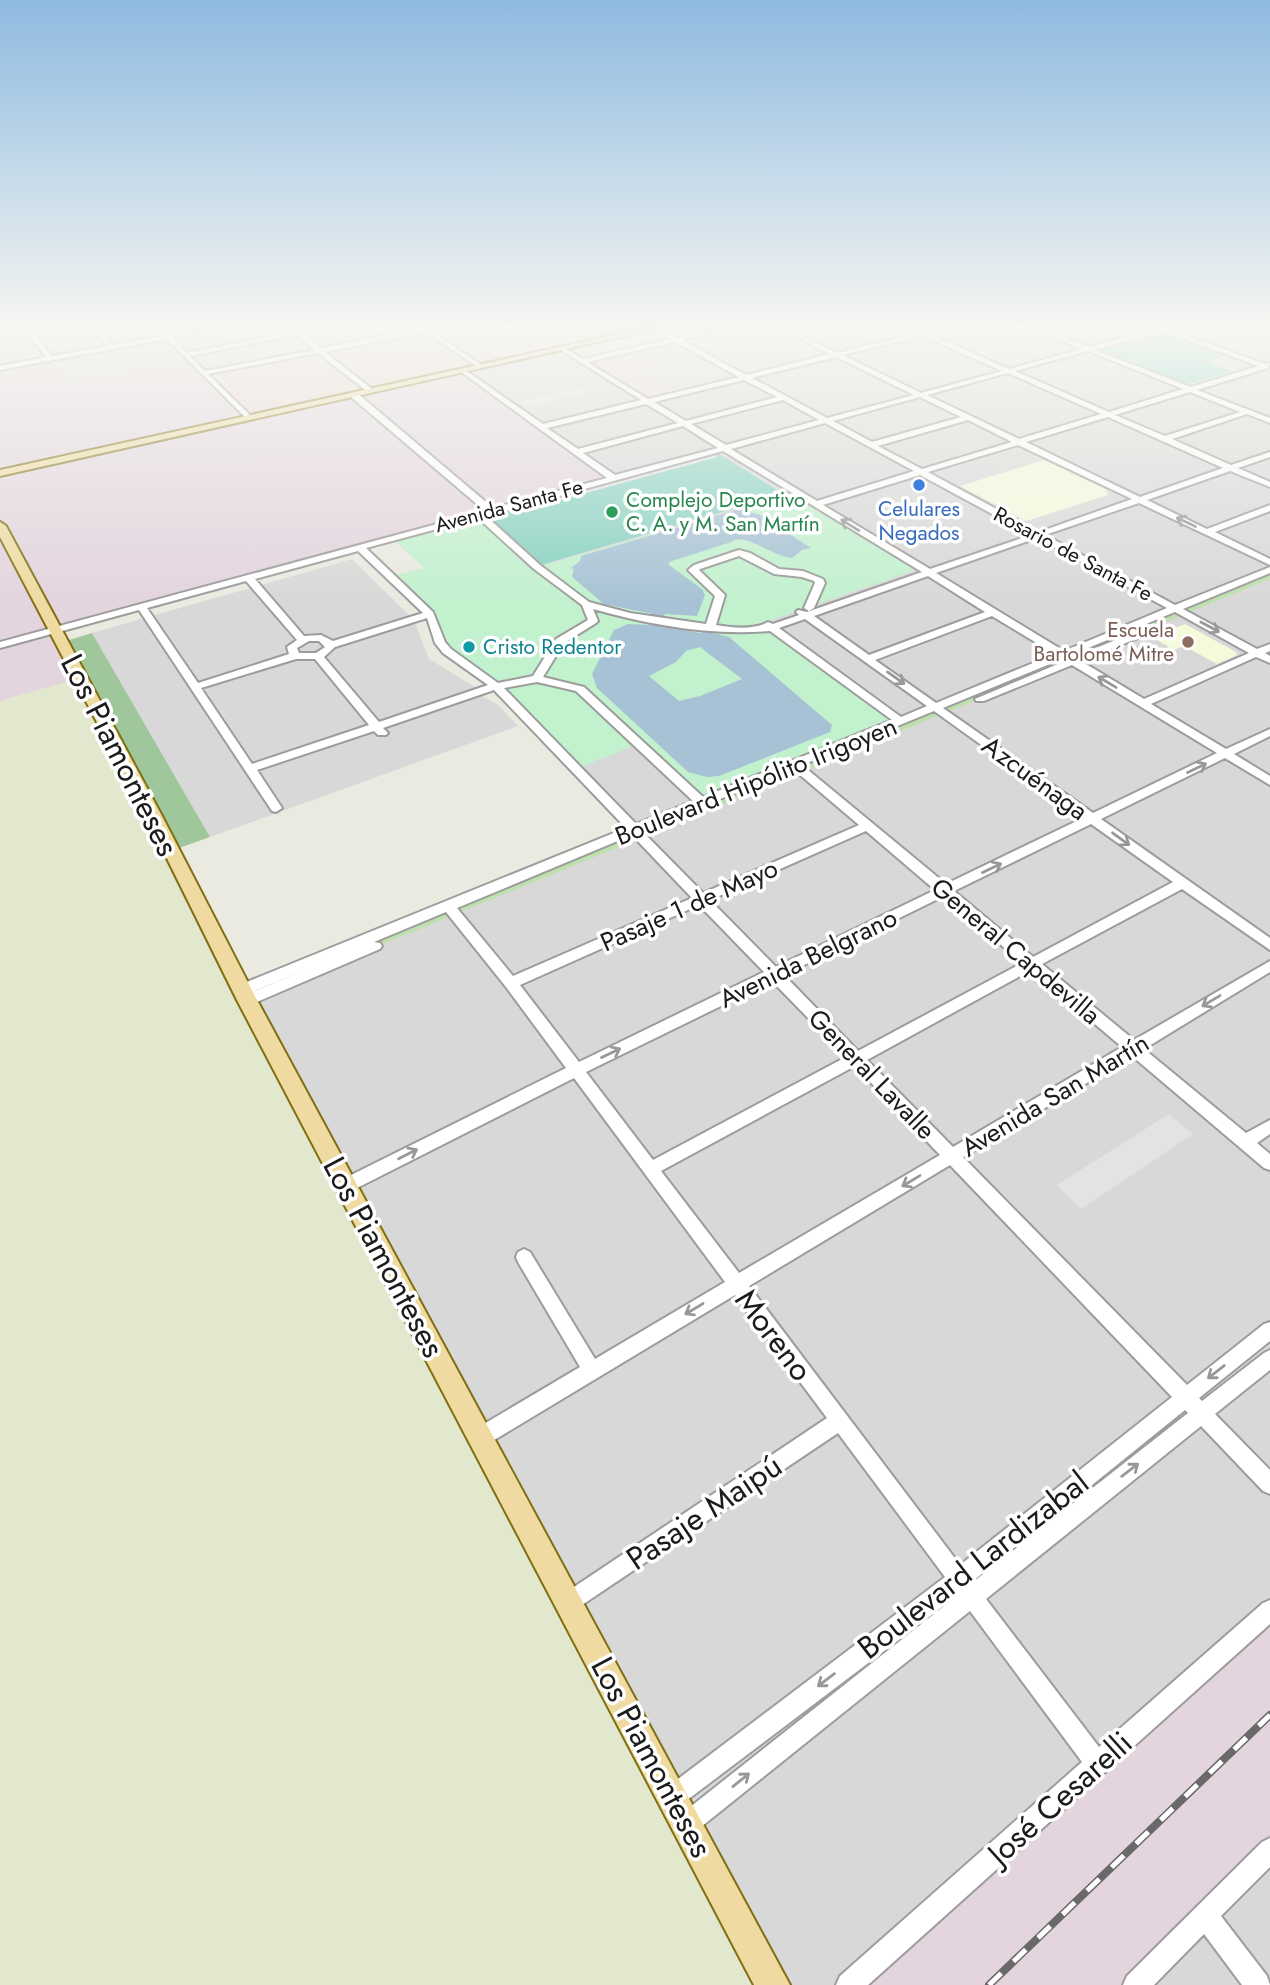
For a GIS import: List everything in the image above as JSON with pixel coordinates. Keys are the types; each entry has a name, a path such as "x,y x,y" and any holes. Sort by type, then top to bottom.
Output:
{"main road":[{"path":"0,473 236,421"},
{"name":"Los Piamonteses","path":"0,526 244,995 774,1985"}],"street":[{"path":"384,421 491,511"},
{"path":"532,421 613,478"},
{"path":"541,427 567,421"},
{"path":"680,421 1270,781"},
{"path":"576,452 693,421"},
{"name":"Avenida Santa Fe","path":"0,645 825,421"},
{"name":"Rosario de Santa Fe","path":"825,421 1270,660"},
{"path":"871,445 959,421"},
{"path":"974,421 1270,562"},
{"path":"816,504 1088,421"},
{"path":"1124,421 1270,485"},
{"path":"1165,439 1221,421"},
{"path":"1227,466 1270,447"},
{"path":"479,514 537,567 586,604 629,616 710,625 737,631 767,625 1227,466 1270,454"},
{"path":"1207,532 1270,508"},
{"name":"General Lavalle","path":"359,547 427,612 440,643 447,651 500,690 1270,1484"},
{"path":"710,625 720,595 694,570 697,566 739,553 777,572 803,574 818,579 820,583 805,612"},
{"name":"Boulevard Hipólito Irigoyen","path":"244,995 1180,611 1270,570"},
{"path":"248,577 302,639"},
{"name":"Boulevard Hipólito Irigoyen","path":"1180,611 1270,579"},
{"path":"586,604 593,621"},
{"path":"141,606 276,808"},
{"path":"293,652 294,644 302,639 328,642 427,612"},
{"name":"Azcuénaga","path":"805,612 1270,945"},
{"path":"868,659 993,612"},
{"path":"537,680 560,641 593,621 629,616"},
{"path":"767,625 901,722"},
{"path":"193,684 293,652 318,656 327,651 328,642"},
{"path":"1142,704 1270,647"},
{"path":"318,656 379,730"},
{"path":"252,773 537,680 580,689 702,803"},
{"name":"Boulevard Hipólito Irigoyen","path":"638,833 702,803 798,768 901,722 941,709"},
{"name":"Avenida Belgrano","path":"347,1185 576,1070 1270,732"},
{"name":"General Capdevilla","path":"798,768 1270,1163"},
{"name":"Pasaje 1 de Mayo","path":"511,983 867,826"},
{"path":"651,1168 1181,883"},
{"name":"Moreno","path":"451,910 511,983 651,1168 1098,1765"},
{"name":"Avenida San Martín","path":"480,1438 1270,966"},
{"path":"1245,1142 1270,1126"},
{"path":"524,1258 592,1370"},
{"name":"Boulevard Lardizabal","path":"688,1823 1186,1396 1270,1330"},
{"name":"Boulevard Lardizabal","path":"674,1796 1203,1413 1270,1359"},
{"name":"Pasaje Maipú","path":"569,1602 839,1421"},
{"name":"José Cesarelli","path":"849,1985 1270,1610"},
{"path":"1136,1985 1270,1850"},
{"path":"1205,1915 1258,1985"}],"shaded area":[{"path":"0,421 533,421 613,478 55,629 81,678 0,701"},
{"path":"442,421 1270,421 1270,1610 849,1985 773,1985 247,1000 635,830 578,768 424,568 392,538"},
{"path":"710,452 718,457 542,505 534,499"},
{"name":"Complejo Deportivo C. A. y M. San Martín","path":"716,452 783,494 541,565 483,516"},
{"path":"1044,460 1105,489 1108,495 1026,521 960,486"},
{"path":"798,493 921,568 765,622 901,722 702,803 639,744 578,768 503,694 447,651 430,614 390,576 424,568 392,538 479,514 537,567"},
{"path":"740,509 760,515 811,548 802,550 792,558 737,539 669,562 669,565 702,589 705,595 697,616 665,614 660,626 700,633 706,631 729,637 832,725 830,732 719,776 707,777 688,772 597,688 592,674 614,630 628,624 649,625 653,614 604,604 572,577 574,569 571,568 580,561 581,556","holes":["700,647 742,679 700,696 679,701 649,676 676,662 686,651"]},
{"path":"352,559 414,620 429,659 475,687 481,695 498,705 518,726 210,837 92,633"},
{"name":"Escuela Bartolomé Mitre","path":"1185,624 1237,655 1217,664 1184,646 1174,650 1152,637"},
{"path":"81,678 773,1985 0,1985 0,701"},
{"path":"1169,1114 1193,1134 1081,1209 1057,1185"},
{"path":"1270,1614 1270,1852 1141,1985 859,1985"},
{"path":"1270,1856 1270,1985 1146,1985"}],"green space":[{"path":"1270,450 827,607 824,605"},
{"path":"1270,570 1270,579 247,1000 242,990"},
{"path":"92,633 210,837 179,848 69,640"}],"railway":[{"path":"989,1985 1270,1715"}],"place":[{"name":"Celulares Negados","path":"919,485"},
{"name":"Complejo Deportivo C. A. y M. San Martín","path":"612,512"},
{"name":"Escuela Bartolomé Mitre","path":"1188,642"},
{"name":"Cristo Redentor","path":"469,647"}]}
